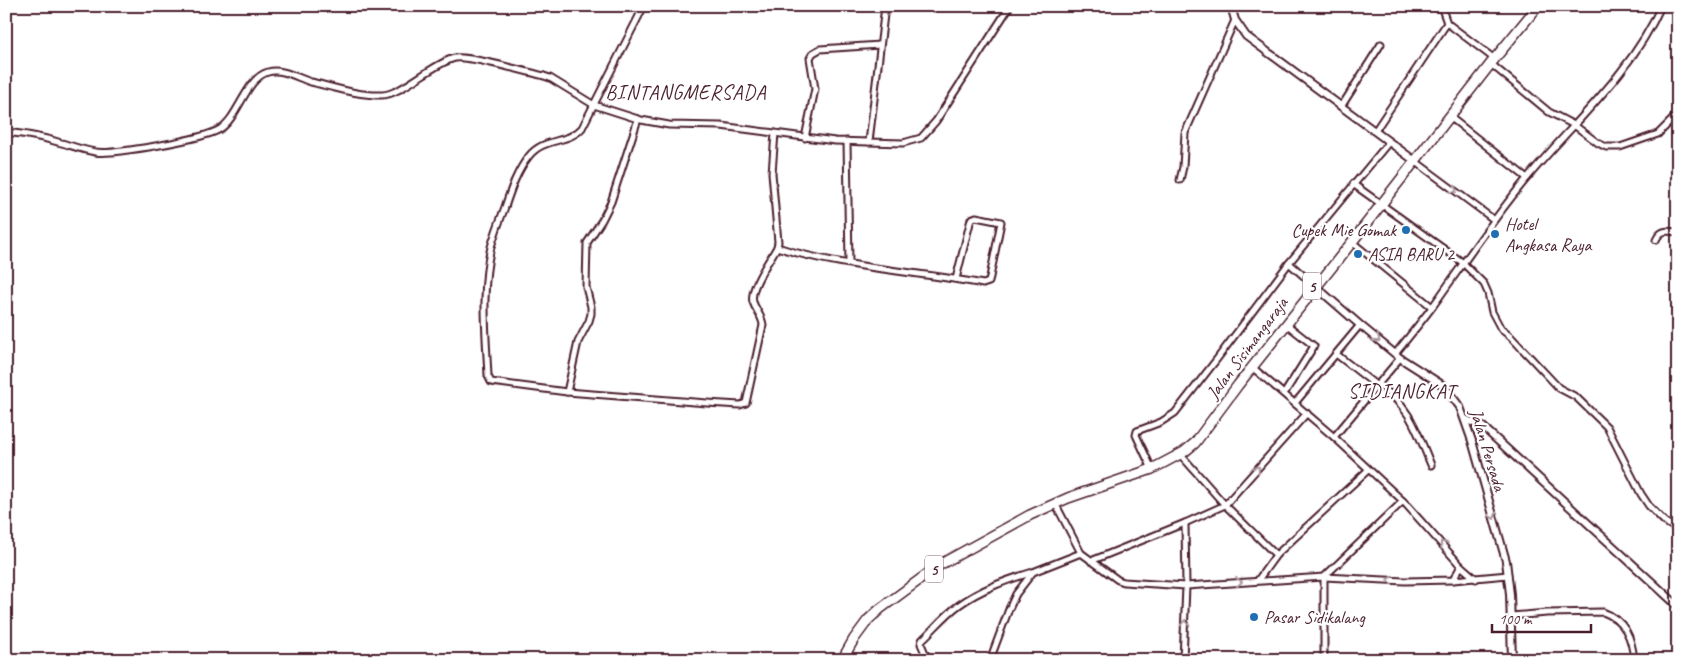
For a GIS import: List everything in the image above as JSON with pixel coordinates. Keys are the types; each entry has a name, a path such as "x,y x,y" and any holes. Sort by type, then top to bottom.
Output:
{"highway":[{"name":"Jalan Sisimangaraja","path":"842,660 868,620 898,594 961,552 1053,504 1152,468 1190,448 1201,436 1251,366 1286,324 1314,286 1352,242 1533,7"},
{"name":"Jalan Sisimangaraja","path":"1414,160 1450,117 1491,60"},
{"name":"Jalan Sisimangaraja","path":"1152,468 1193,443 1251,366 1381,203"}],"street":[{"path":"644,6 594,105 576,134 543,145 530,154 514,181 491,247 485,284 484,299 489,380 496,384 567,392 707,403 740,405 746,403 763,325 753,303 753,293 777,247 778,235 772,173 775,133"},
{"path":"869,142 885,6"},
{"path":"6,132 58,142 96,152 137,148 200,137 221,129 233,116 260,76 268,72 281,71 312,82 382,95 393,92 443,63 460,57 550,78 594,105 638,119 669,125 721,126 805,138 903,143 924,136 936,121 1010,6"},
{"path":"1231,6 1235,20 1246,36 1493,219"},
{"path":"1441,6 1447,23 1549,112 1574,125 1606,147 1620,147 1658,134 1673,119 1678,107"},
{"path":"1334,436 1377,385 1493,219 1639,48 1661,6"},
{"path":"1180,180 1184,167 1185,133 1235,20"},
{"path":"1375,131 1447,23"},
{"path":"1341,107 1381,44"},
{"path":"805,138 815,89 810,58 813,52 820,49 880,45"},
{"path":"1450,117 1527,178"},
{"path":"567,392 578,342 590,321 591,314 586,286 588,242 611,202 638,119"},
{"path":"847,141 849,263"},
{"path":"1152,468 1136,435 1137,431 1162,422 1175,413 1218,359 1289,263 1389,142"},
{"path":"1354,184 1462,262 1484,284 1492,312 1501,329 1558,388 1576,397 1608,427 1641,494 1660,517 1678,530"},
{"path":"777,247 849,263 982,284 989,282 1001,222 976,217 972,219 956,279"},
{"path":"1656,240 1663,231 1678,232"},
{"path":"1352,242 1432,307"},
{"path":"1289,263 1314,286"},
{"name":"Jalan Persada","path":"1314,286 1398,356 1444,386 1460,407 1472,441 1506,561 1511,616 1512,660"},
{"path":"1284,394 1314,346 1286,324"},
{"path":"1295,403 1360,326"},
{"path":"1336,354 1401,404 1410,416 1431,465"},
{"path":"1251,366 1334,436 1403,501 1451,552 1461,566 1476,579"},
{"path":"1091,561 1225,505 1307,413"},
{"path":"1465,419 1483,427 1678,606"},
{"path":"1472,441 1473,433 1483,427"},
{"path":"1180,454 1225,505 1276,555"},
{"path":"1258,580 1276,555 1368,470"},
{"path":"1324,660 1324,577 1403,501"},
{"path":"1053,504 1082,553 1118,580 1124,582 1186,586 1324,577 1405,581 1476,579 1508,575"},
{"path":"1183,660 1186,586 1185,523"},
{"path":"928,660 921,644 922,640 958,606 984,590 1004,581 1082,553"},
{"path":"1453,580 1461,566"},
{"path":"990,660 1012,602 1033,572"},
{"path":"1511,616 1603,612 1612,615 1628,633 1634,660"}],"place":[{"name":"Cupek Mie Gomak","path":"1406,230"},
{"name":"Hotel Angkasa Raya","path":"1495,234"},
{"name":"ASIA BARU 2","path":"1358,254"},
{"name":"Pasar Sidikalang","path":"1254,617"}],"district":[{"name":"BINTANGMERSADA","path":"686,92"},
{"name":"SIDIANGKAT","path":"1402,391"}]}
